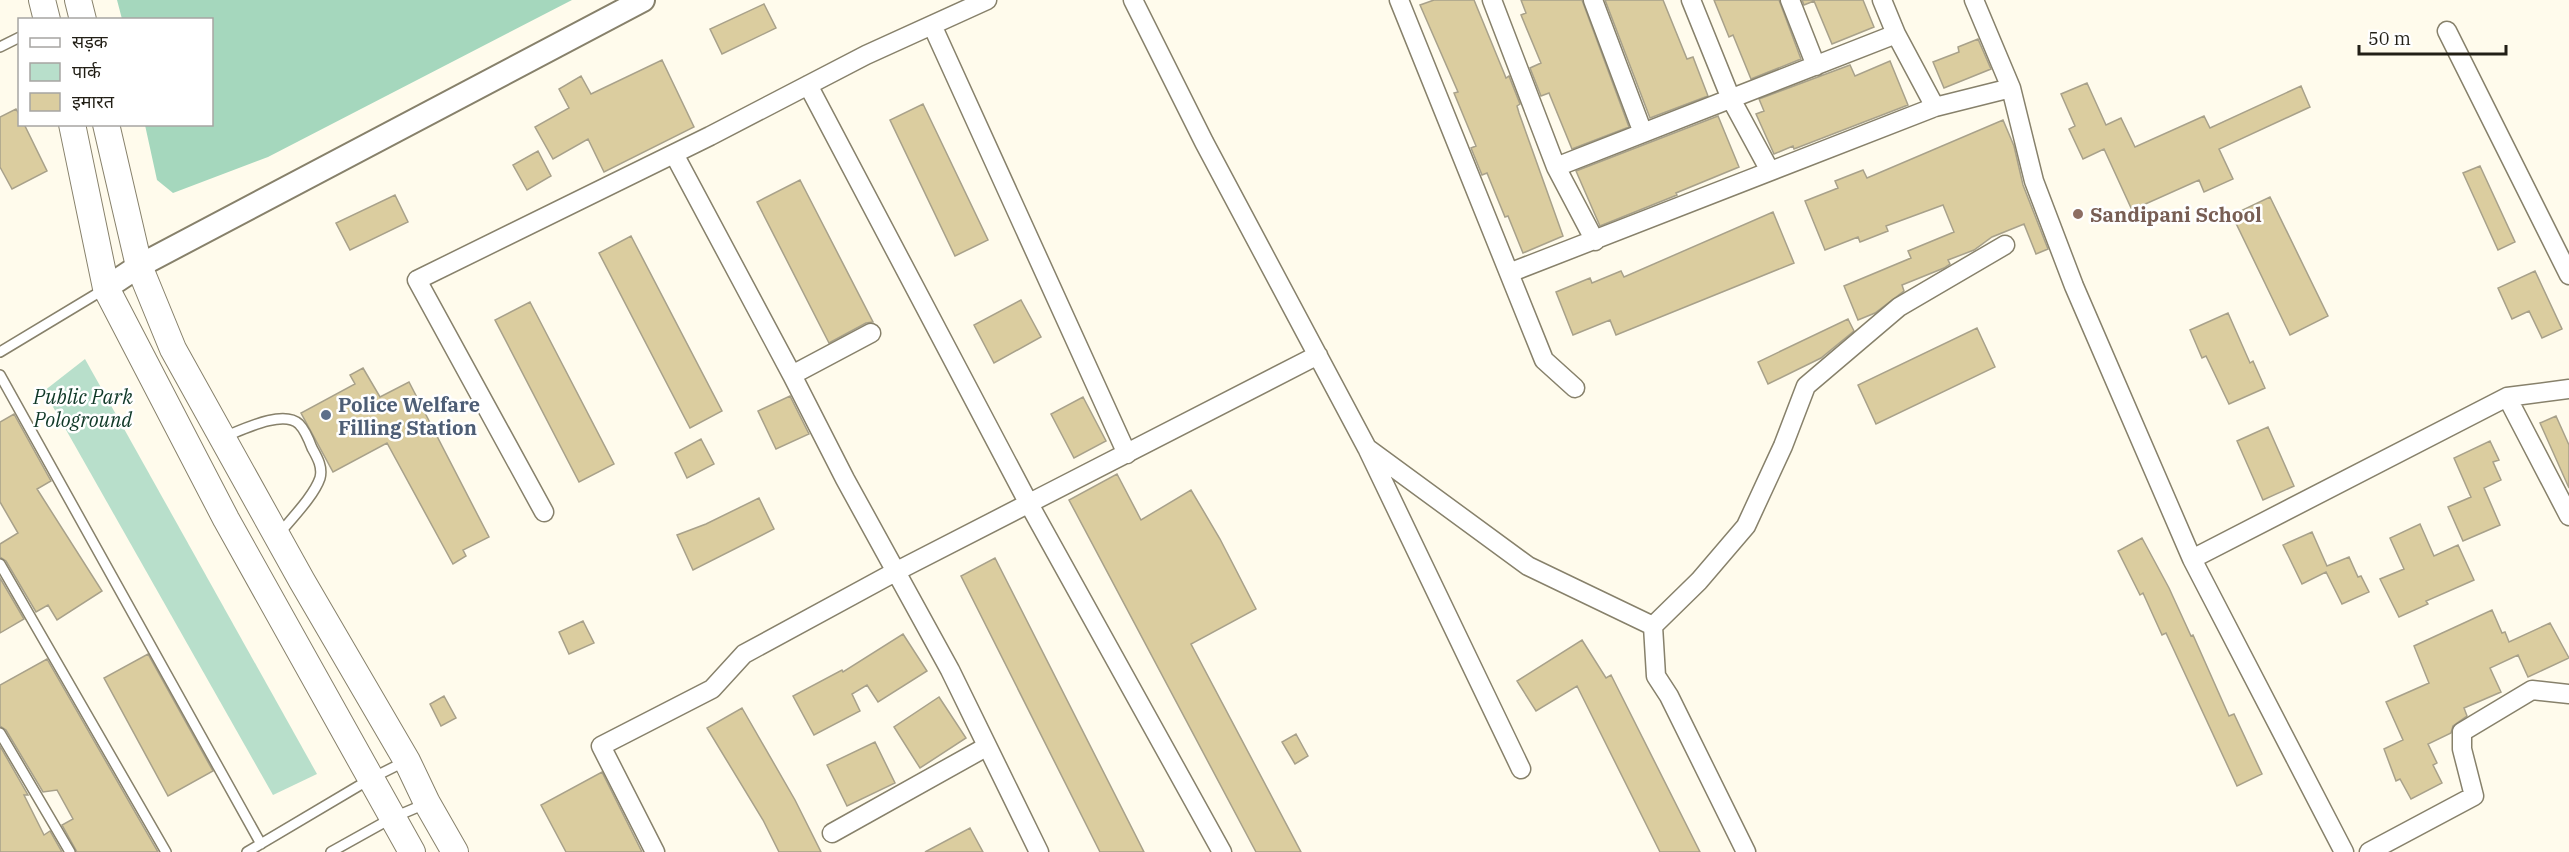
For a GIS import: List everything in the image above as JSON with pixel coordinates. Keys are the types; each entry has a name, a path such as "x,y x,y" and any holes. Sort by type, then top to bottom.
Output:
{"main road":[{"path":"42,0 46,18"},
{"path":"78,0 82,18"},
{"path":"72,126 106,288 226,519 412,852"},
{"path":"106,126 139,266 173,349 277,536 407,761 427,803 455,852"}],"street":[{"path":"106,288 139,266 643,0"},
{"path":"544,512 417,280 674,154 866,55 987,0"},
{"path":"1133,0 1204,142 1367,448 1521,769"},
{"path":"1399,0 1544,360 1575,388"},
{"path":"1492,0 1556,167 1595,241"},
{"path":"1593,0 1643,133"},
{"path":"1690,0 1731,99 1770,171"},
{"path":"1790,0 1816,66"},
{"path":"1882,0 1896,34 1935,107"},
{"path":"1974,0 2011,88 2034,181 2074,286 2192,559 2344,852"},
{"path":"932,25 1127,454"},
{"path":"2447,31 2569,275"},
{"path":"1556,167 1896,34"},
{"path":"808,85 1029,504 1222,852"},
{"path":"1509,273 1935,107 2011,88"},
{"path":"674,154 950,670 1039,852"},
{"path":"1746,852 1669,696 1656,676 1653,626 1699,581 1746,526 1783,446 1806,386 1899,307 2005,245"},
{"path":"792,375 872,333"},
{"path":"655,852 601,746 712,689 744,654 896,572 1318,355"},
{"path":"2192,559 2507,397 2569,389"},
{"path":"2507,397 2569,516"},
{"path":"1367,448 1528,566 1653,626"},
{"path":"2369,852 2474,796 2462,748 2462,732 2532,690 2569,694"},
{"path":"832,833 986,747"}],"lane":[{"path":"0,47 18,39"},
{"path":"0,352 106,288"},
{"path":"0,375 261,844"},
{"path":"222,438 264,422 283,418 293,420 305,432 321,469 320,478 277,536"},
{"path":"0,564 166,852"},
{"path":"0,733 70,852"},
{"path":"247,852 372,778 407,761"},
{"path":"332,852 392,818 427,803"}],"green space":[{"path":"117,0 572,0 268,157 173,193 157,180 145,126 213,126 213,18 122,18"},
{"name":"Public Park Pologround","path":"85,359 317,774 273,795 44,391"}],"building":[{"path":"1434,0 1474,0 1506,78 1509,76 1520,104 1517,106 1519,113 1563,236 1523,253 1487,173 1482,175 1471,148 1476,146 1454,93 1458,92 1420,5"},
{"path":"1521,0 1582,0 1629,127 1572,149 1549,93 1541,96 1530,68 1541,63 1521,15 1526,13"},
{"path":"1605,0 1663,0 1687,59 1693,57 1708,96 1650,118"},
{"path":"1714,0 1779,0 1801,59 1751,79 1733,35 1729,37"},
{"path":"1802,0 1863,0 1874,27 1832,44 1814,1 1804,5"},
{"path":"764,4 776,28 722,54 710,29"},
{"path":"1978,39 1991,69 1944,88 1933,62 1959,52 1958,47"},
{"path":"662,60 694,127 604,172 588,139 553,159 535,127 569,108 559,89 581,76 591,94"},
{"path":"1890,61 1908,105 1794,149 1793,146 1774,154 1756,114 1764,111 1759,99 1850,65 1855,76"},
{"path":"2087,83 2106,125 2121,118 2135,147 2204,116 2210,128 2301,86 2310,107 2219,149 2233,179 2204,192 2199,180 2132,210 2104,149 2083,159 2069,129 2075,126 2061,94"},
{"path":"923,104 988,240 955,256 890,120"},
{"path":"16,109 18,126 25,126 47,171 12,189 0,167 0,117"},
{"path":"1718,116 1739,167 1600,226 1576,171"},
{"path":"2003,120 2014,146 2023,185 2048,249 2036,254 2024,224 1992,237 1974,250 1948,260 1950,264 1944,268 1902,285 1904,291 1875,313 1858,320 1844,286 1911,258 1908,251 1954,232 1943,205 1886,226 1888,231 1860,242 1858,237 1825,250 1805,201 1838,188 1835,181 1863,170 1867,178"},
{"path":"538,151 551,176 527,190 513,165"},
{"path":"2480,166 2515,242 2498,250 2463,173"},
{"path":"800,180 873,322 866,323 829,343 757,202"},
{"path":"395,195 408,222 350,250 336,223"},
{"path":"2270,197 2328,316 2290,335 2232,215"},
{"path":"1773,212 1794,263 1616,335 1610,320 1573,335 1556,292 1590,278 1592,283 1621,271 1624,277"},
{"path":"631,236 722,411 690,428 599,253"},
{"path":"2535,271 2562,329 2542,338 2529,311 2512,319 2498,288"},
{"path":"1021,300 1041,337 994,363 974,325"},
{"path":"530,302 614,464 579,482 495,320"},
{"path":"2228,313 2250,363 2253,361 2265,388 2229,404 2206,356 2202,358 2190,330"},
{"path":"1848,319 1854,331 1821,358 1768,384 1758,362"},
{"path":"1977,328 1995,367 1876,424 1858,385"},
{"path":"363,368 380,397 409,382 489,537 463,550 466,556 453,564 387,443 333,472 301,413 355,384 350,375"},
{"path":"790,396 809,434 776,449 758,411"},
{"path":"1083,397 1106,441 1074,458 1051,414"},
{"path":"14,414 51,481 37,489 102,591 57,620 48,605 36,612 6,561 0,557 0,544 18,533 0,502 0,422"},
{"path":"2556,416 2569,445 2569,488 2540,423"},
{"path":"2268,427 2294,486 2263,500 2237,441"},
{"path":"701,439 714,464 687,478 675,453"},
{"path":"2490,441 2499,460 2493,462 2501,480 2484,488 2500,525 2463,541 2448,507 2471,497 2454,458"},
{"path":"1117,474 1141,520 1191,490 1220,539 1256,609 1191,644 1301,852 1256,852 1069,500"},
{"path":"759,498 774,529 693,570 677,535 706,524"},
{"path":"2420,524 2434,556 2458,545 2474,580 2426,601 2428,604 2399,617 2380,579 2404,569 2390,538"},
{"path":"2312,532 2327,566 2349,557 2358,577 2361,576 2369,592 2342,604 2326,572 2302,584 2283,545"},
{"path":"2142,538 2191,636 2193,635 2229,716 2234,714 2262,774 2237,786 2166,633 2162,635 2143,593 2140,595 2118,551"},
{"path":"995,558 1144,852 1100,852 961,576"},
{"path":"0,578 24,619 0,633"},
{"path":"2492,610 2502,633 2505,632 2509,642 2550,623 2569,658 2528,677 2518,655 2490,668 2501,692 2464,708 2467,716 2453,726 2451,733 2428,744 2437,763 2433,765 2442,783 2411,799 2400,779 2396,781 2384,749 2403,740 2386,702 2429,683 2414,646"},
{"path":"583,621 594,643 569,654 559,632"},
{"path":"903,634 927,671 878,702 867,685 852,694 860,711 814,735 793,696 842,670 843,672"},
{"path":"1582,640 1606,678 1611,675 1700,852 1660,852 1577,686 1536,711 1517,681"},
{"path":"148,654 213,771 168,796 104,678"},
{"path":"47,659 158,852 77,852 62,825 73,819 57,790 43,792 6,730 0,726 0,685"},
{"path":"444,696 456,718 441,726 430,704"},
{"path":"939,697 966,738 920,768 894,727"},
{"path":"742,708 795,800 821,852 779,852 763,820 707,728"},
{"path":"1296,734 1308,756 1295,764 1282,742"},
{"path":"875,742 895,783 847,806 827,765"},
{"path":"0,746 28,795 24,795 44,835 50,831 62,852 0,852"},
{"path":"602,772 642,852 566,852 541,805"},
{"path":"970,828 983,852 925,852"}],"place":[{"name":"Sandipani School","path":"2078,214"},
{"name":"Police Welfare Filling Station","path":"326,415"}]}
